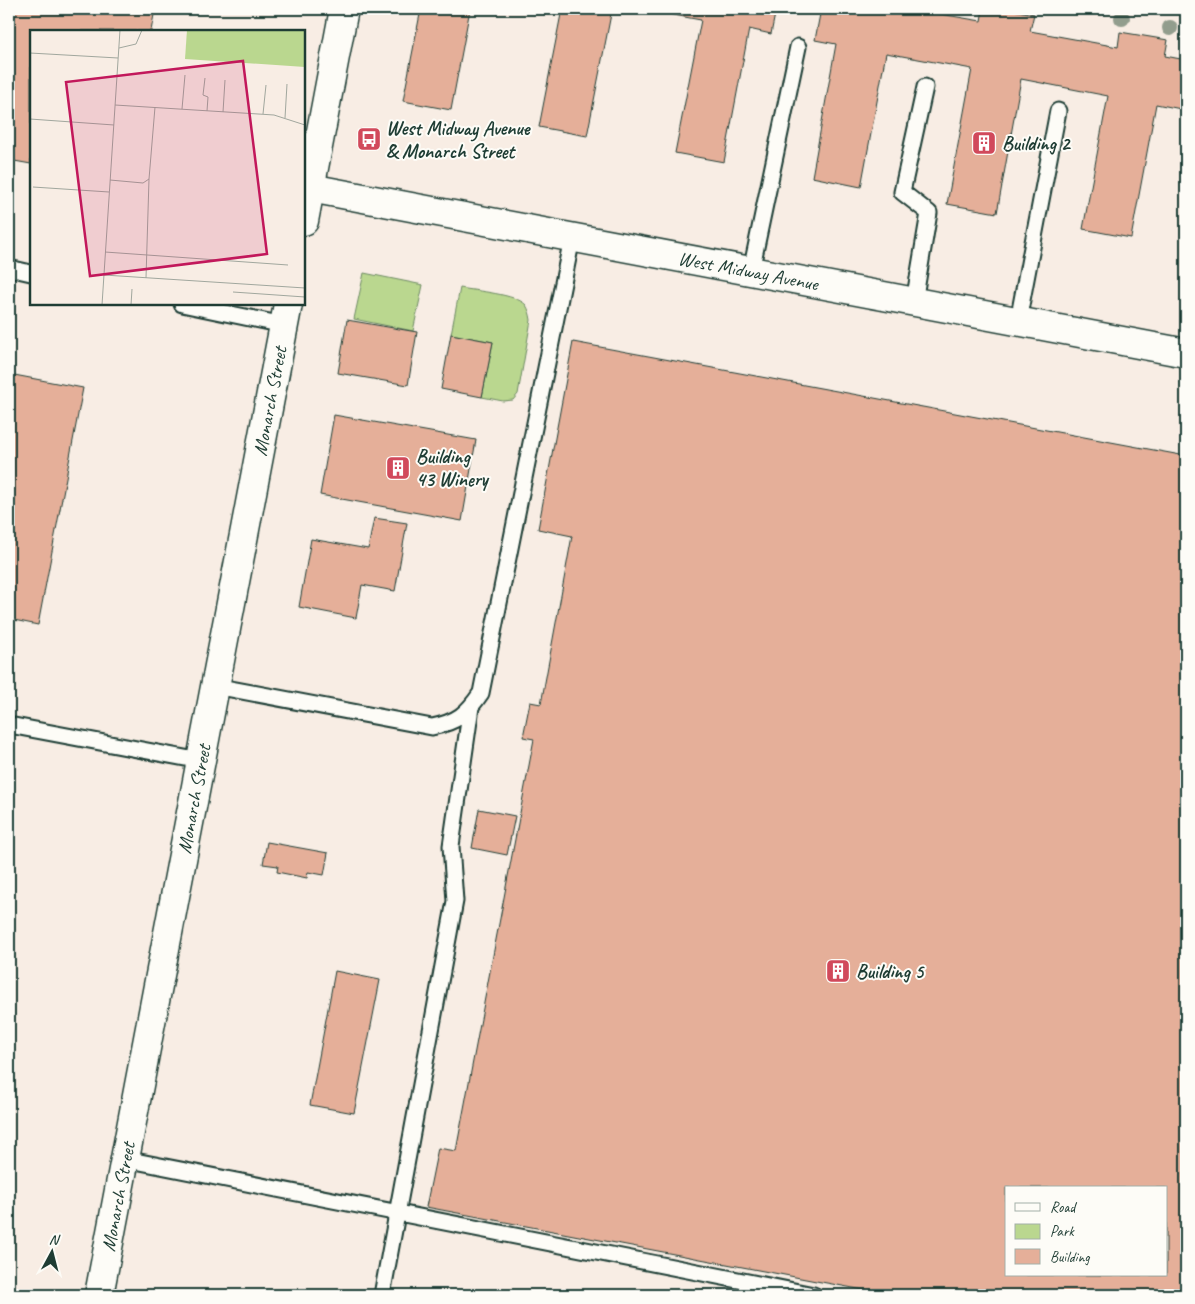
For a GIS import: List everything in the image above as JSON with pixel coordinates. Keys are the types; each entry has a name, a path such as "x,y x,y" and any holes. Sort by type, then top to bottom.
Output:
{"street":[{"path":"305,216 344,9"},
{"name":"West Midway Avenue","path":"310,188 1186,353"},
{"name":"Monarch Street","path":"99,1295 286,314"}],"lane":[{"path":"751,271 798,48"},
{"path":"914,302 929,212 902,192 925,87"},
{"path":"1018,321 1058,111"},
{"path":"215,686 432,727 450,723 471,707 481,693 572,238"},
{"path":"9,268 30,273"},
{"path":"192,305 286,314"},
{"path":"382,1295 456,901 451,846 471,707"},
{"path":"9,725 201,761"},
{"path":"125,1159 814,1295"}],"green space":[{"path":"364,273 423,285 413,331 354,319"},
{"path":"460,288 514,298 521,301 528,309 531,320 518,394 513,400 503,401 482,397 493,342 451,334"}],"building":[{"path":"9,9 155,9 151,30 30,30 30,164 9,160"},
{"path":"421,9 470,9 451,110 403,101"},
{"path":"562,9 612,9 587,136 539,127"},
{"path":"641,9 776,9 771,34 749,29 724,162 675,153 701,20"},
{"name":"Building 2","path":"821,9 911,9 981,21 983,9 1007,9 1034,14 1030,31 1118,47 1120,32 1168,40 1165,56 1186,60 1186,110 1156,104 1131,238 1083,229 1108,96 1021,79 997,213 947,204 972,69 886,53 861,187 812,177 836,44 815,40"},
{"path":"347,320 417,332 408,385 338,373"},
{"path":"451,334 493,342 482,397 441,389"},
{"name":"Building 5","path":"573,342 1186,456 1186,1295 890,1295 426,1207 438,1148 456,1151 534,739 523,737 530,702 541,704 572,536 538,529"},
{"path":"9,374 83,388 38,625 9,619"},
{"name":"Building 43 Winery","path":"334,415 476,440 462,521 320,495"},
{"path":"374,518 407,523 395,591 362,585 356,618 299,607 311,539 368,549"},
{"path":"479,809 515,816 507,855 472,848"},
{"path":"267,842 328,853 324,875 308,872 307,878 277,872 278,866 263,864"},
{"path":"335,971 380,980 354,1113 310,1105"}],"place":[{"name":"West Midway Avenue & Monarch Street","path":"369,139"},
{"name":"Building 2","path":"984,143"},
{"name":"Building 43 Winery","path":"398,468"},
{"name":"Building 5","path":"838,971"}]}
